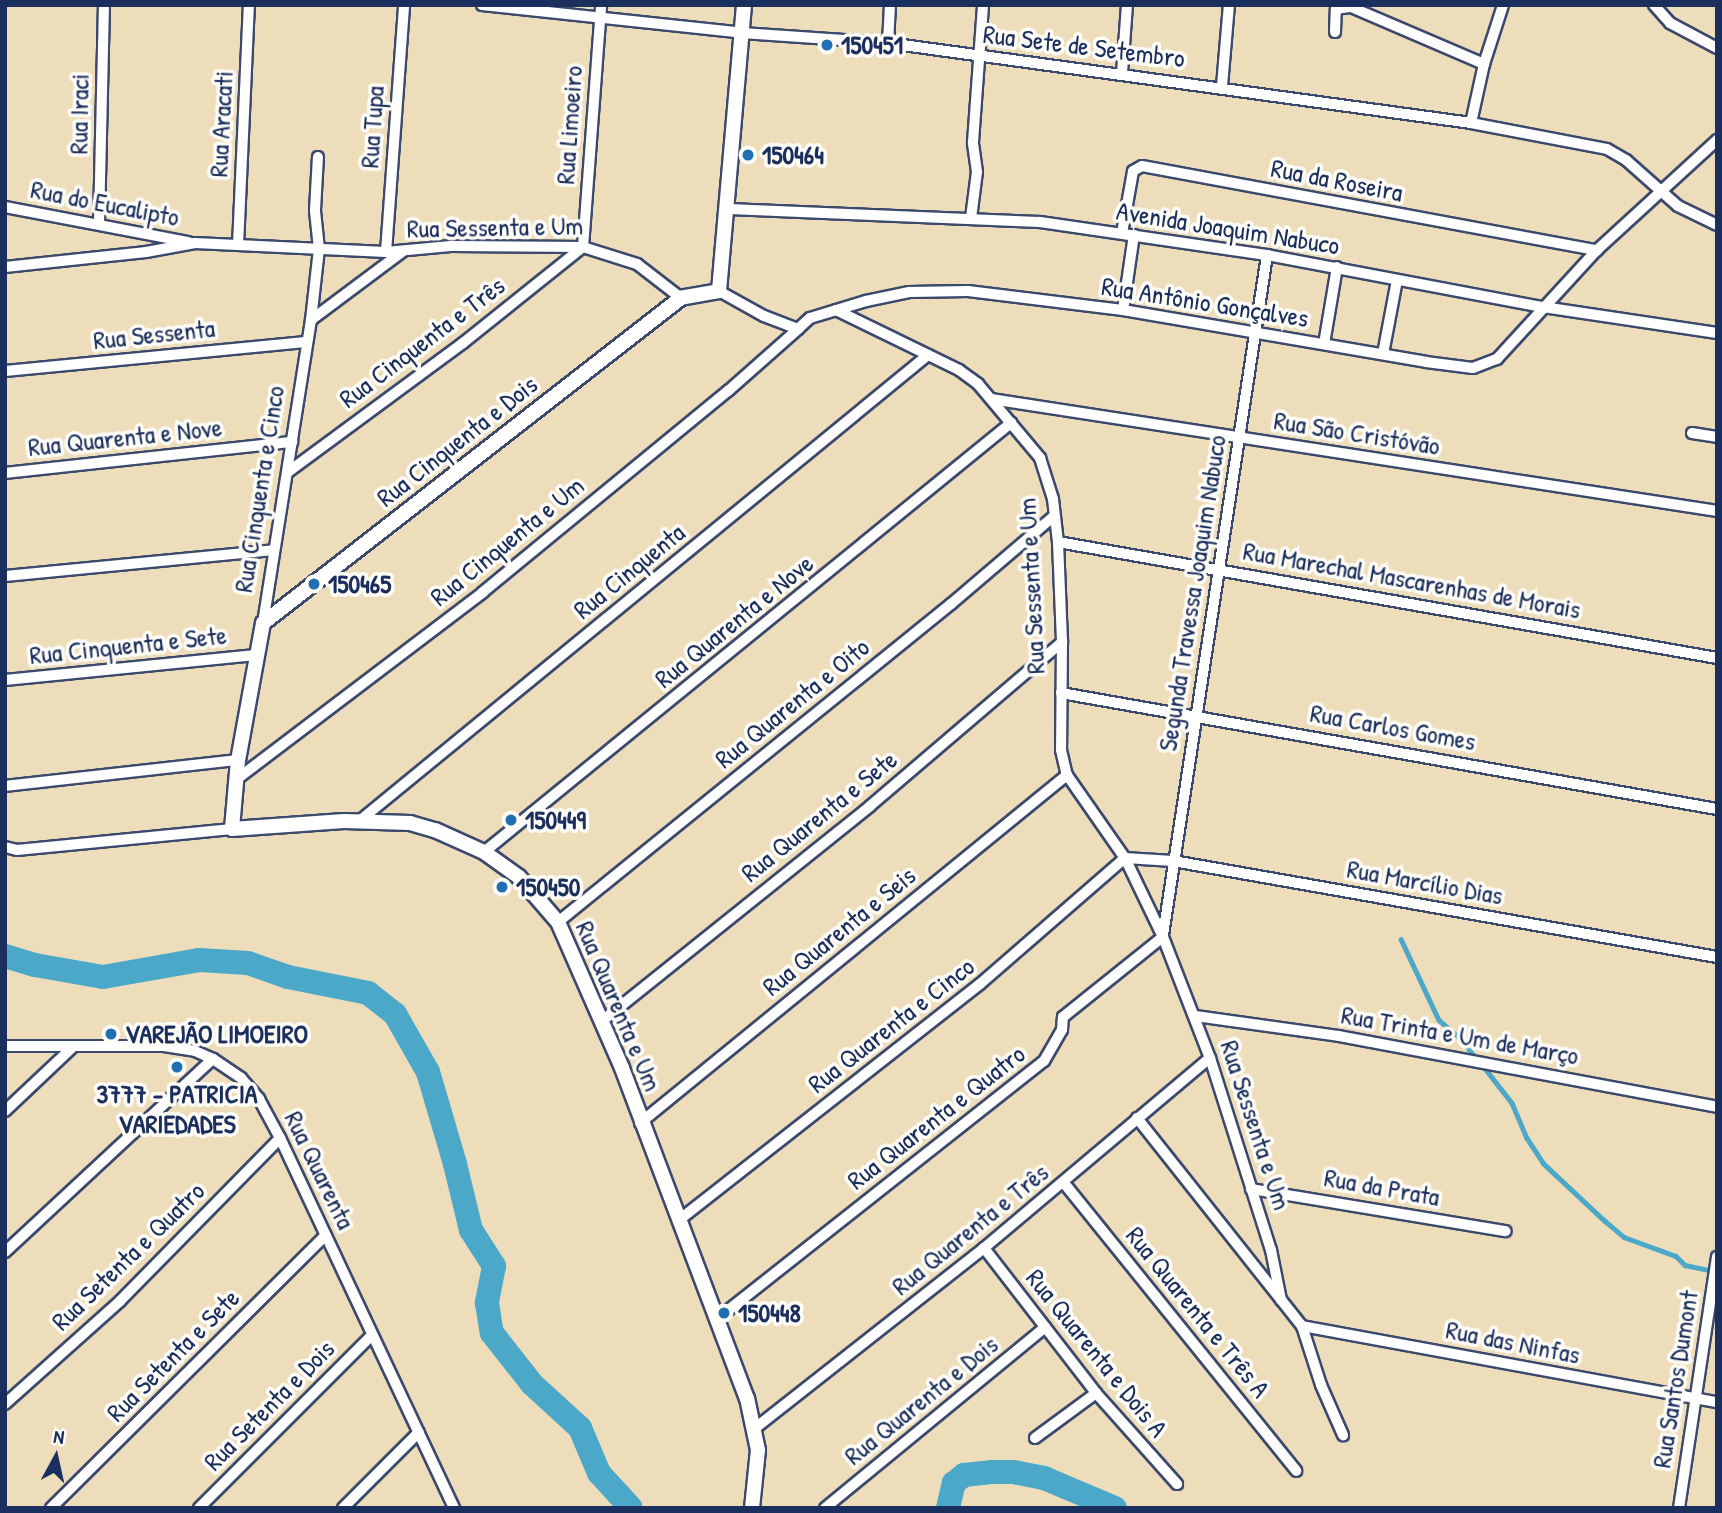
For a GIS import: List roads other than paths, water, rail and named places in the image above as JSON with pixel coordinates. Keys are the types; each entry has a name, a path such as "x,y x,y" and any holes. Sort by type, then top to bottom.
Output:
{"street":[{"name":"Rua Iraci","path":"99,223 104,5"},
{"name":"Rua Aracati","path":"238,245 249,5"},
{"name":"Rua Tupa","path":"386,252 404,5"},
{"name":"Rua Sete de Setembro","path":"482,5 742,33 888,43 1222,86 1471,123 1607,149 1626,160 1678,206 1717,225"},
{"name":"Rua Limoeiro","path":"583,247 601,5"},
{"path":"719,291 728,209 733,105 744,5"},
{"path":"888,43 890,5"},
{"path":"971,218 978,172 972,142 983,5"},
{"path":"1122,74 1126,5"},
{"path":"1222,86 1229,5"},
{"path":"1471,123 1484,64 1503,5"},
{"path":"1654,5 1670,23 1717,48"},
{"path":"1335,32 1336,9 1351,7 1484,64"},
{"name":"Rua Antônio Gonçalves","path":"836,310 909,292 940,290 1123,310 1255,334 1474,368 1497,359 1597,250 1717,139"},
{"name":"Rua Cinquenta e Cinco","path":"232,829 239,760 311,320 319,249 315,210 318,157"},
{"name":"Rua da Roseira","path":"1128,234 1133,171 1142,166 1597,250"},
{"name":"Rua do Eucalipto","path":"5,207 195,243"},
{"name":"Avenida Joaquim Nabuco","path":"728,209 1040,222 1268,255 1544,307 1717,333"},
{"path":"1123,310 1128,234"},
{"name":"Rua Sessenta e Um","path":"5,267 146,252 195,243 386,252 451,246 583,247 637,264 681,298"},
{"name":"Rua Cinquenta e Três","path":"288,472 463,343 583,247"},
{"path":"311,320 402,252"},
{"name":"Segunda Travessa Joaquim Nabuco","path":"1163,937 1268,255"},
{"path":"1324,344 1337,267"},
{"path":"1383,354 1397,280"},
{"path":"681,298 719,291 764,316 798,329 810,318 836,310"},
{"name":"Rua Cinquenta e Dois","path":"263,623 681,298"},
{"name":"Rua Sessenta e Um","path":"836,310 959,370 991,399 1040,458 1053,499 1053,517 1058,541 1062,642 1061,751 1067,775 1125,858 1163,937 1210,1058 1272,1250 1281,1300 1302,1326 1321,1385 1343,1435"},
{"name":"Rua Cinquenta e Um","path":"237,779 483,592 728,391 798,329"},
{"name":"Rua Sessenta","path":"5,371 306,342"},
{"name":"Rua Cinquenta","path":"358,822 928,355"},
{"name":"Rua São Cristóvão","path":"991,399 1717,511"},
{"name":"Rua Quarenta e Nove","path":"484,852 1011,423"},
{"path":"1692,433 1717,437"},
{"name":"Rua Quarenta e Nove","path":"5,473 292,442"},
{"name":"Rua Quarenta e Oito","path":"558,922 951,604 1053,517"},
{"name":"Rua Marechal Mascarenhas de Morais","path":"1058,541 1717,658"},
{"path":"5,576 274,550"},
{"name":"Rua Quarenta e Sete","path":"602,1021 870,806 1062,642"},
{"name":"Rua Cinquenta e Sete","path":"5,680 256,654"},
{"name":"Rua Carlos Gomes","path":"1061,693 1717,809"},
{"path":"5,786 239,760"},
{"name":"Rua Quarenta e Seis","path":"640,1123 1067,775"},
{"name":"Rua Quarenta e Um","path":"5,847 17,850 232,829 358,822 410,823 445,834 484,852 519,877 558,922 602,1021 718,1319 747,1398 758,1450 752,1508"},
{"name":"Rua Marcílio Dias","path":"1125,858 1173,861 1717,957"},
{"name":"Rua Quarenta e Cinco","path":"679,1220 981,984 1125,858"},
{"name":"Rua Quarenta e Quatro","path":"718,1319 1044,1061 1062,1030 1063,1017 1163,937"},
{"name":"Rua Trinta e Um de Março","path":"1195,1016 1339,1035 1467,1062 1717,1107"},
{"name":"Rua Quarenta","path":"5,1046 164,1046 195,1051 213,1059 241,1078 259,1099 280,1139 454,1508"},
{"path":"5,1111 73,1047"},
{"name":"Rua Quarenta e Três","path":"754,1429 1064,1183 1210,1058"},
{"path":"5,1252 213,1059"},
{"path":"1137,1118 1281,1300"},
{"name":"Rua Setenta e Quatro","path":"5,1404 120,1301 280,1139"},
{"name":"Rua Quarenta e Três A","path":"1064,1183 1296,1471"},
{"name":"Rua da Prata","path":"1251,1188 1506,1231"},
{"name":"Rua Setenta e Sete","path":"51,1508 327,1235"},
{"name":"Rua Quarenta e Dois A","path":"984,1248 1096,1393 1177,1485"},
{"name":"Rua Santos Dumont","path":"1679,1508 1717,1257"},
{"name":"Rua das Ninfas","path":"1302,1326 1717,1402"},
{"name":"Rua Quarenta e Dois","path":"825,1508 1045,1327"},
{"name":"Rua Setenta e Dois","path":"198,1508 372,1335"},
{"path":"1035,1438 1096,1393"},
{"path":"344,1508 419,1432"}],"waterway":[{"path":"1401,939 1439,1020 1464,1042 1478,1061"},
{"path":"5,956 35,965 103,977 199,960 248,963 288,977 368,993 395,1014 428,1072 471,1230 494,1266 487,1303 492,1333 532,1384 580,1428 599,1473 631,1508"},
{"path":"1484,1067 1512,1103 1527,1138 1543,1163 1605,1221 1624,1237 1676,1256 1685,1265 1713,1271"},
{"path":"948,1508 954,1483 964,1475 991,1472 1013,1472 1044,1478 1115,1508"}],"place":[{"name":"150451","path":"827,45"},
{"name":"150464","path":"748,155"},
{"name":"150465","path":"314,584"},
{"name":"150449","path":"511,820"},
{"name":"150450","path":"502,887"},
{"name":"VAREJÃO LIMOEIRO","path":"111,1034"},
{"name":"3777 - PATRICIA VARIEDADES","path":"177,1067"},
{"name":"150448","path":"724,1313"}]}
